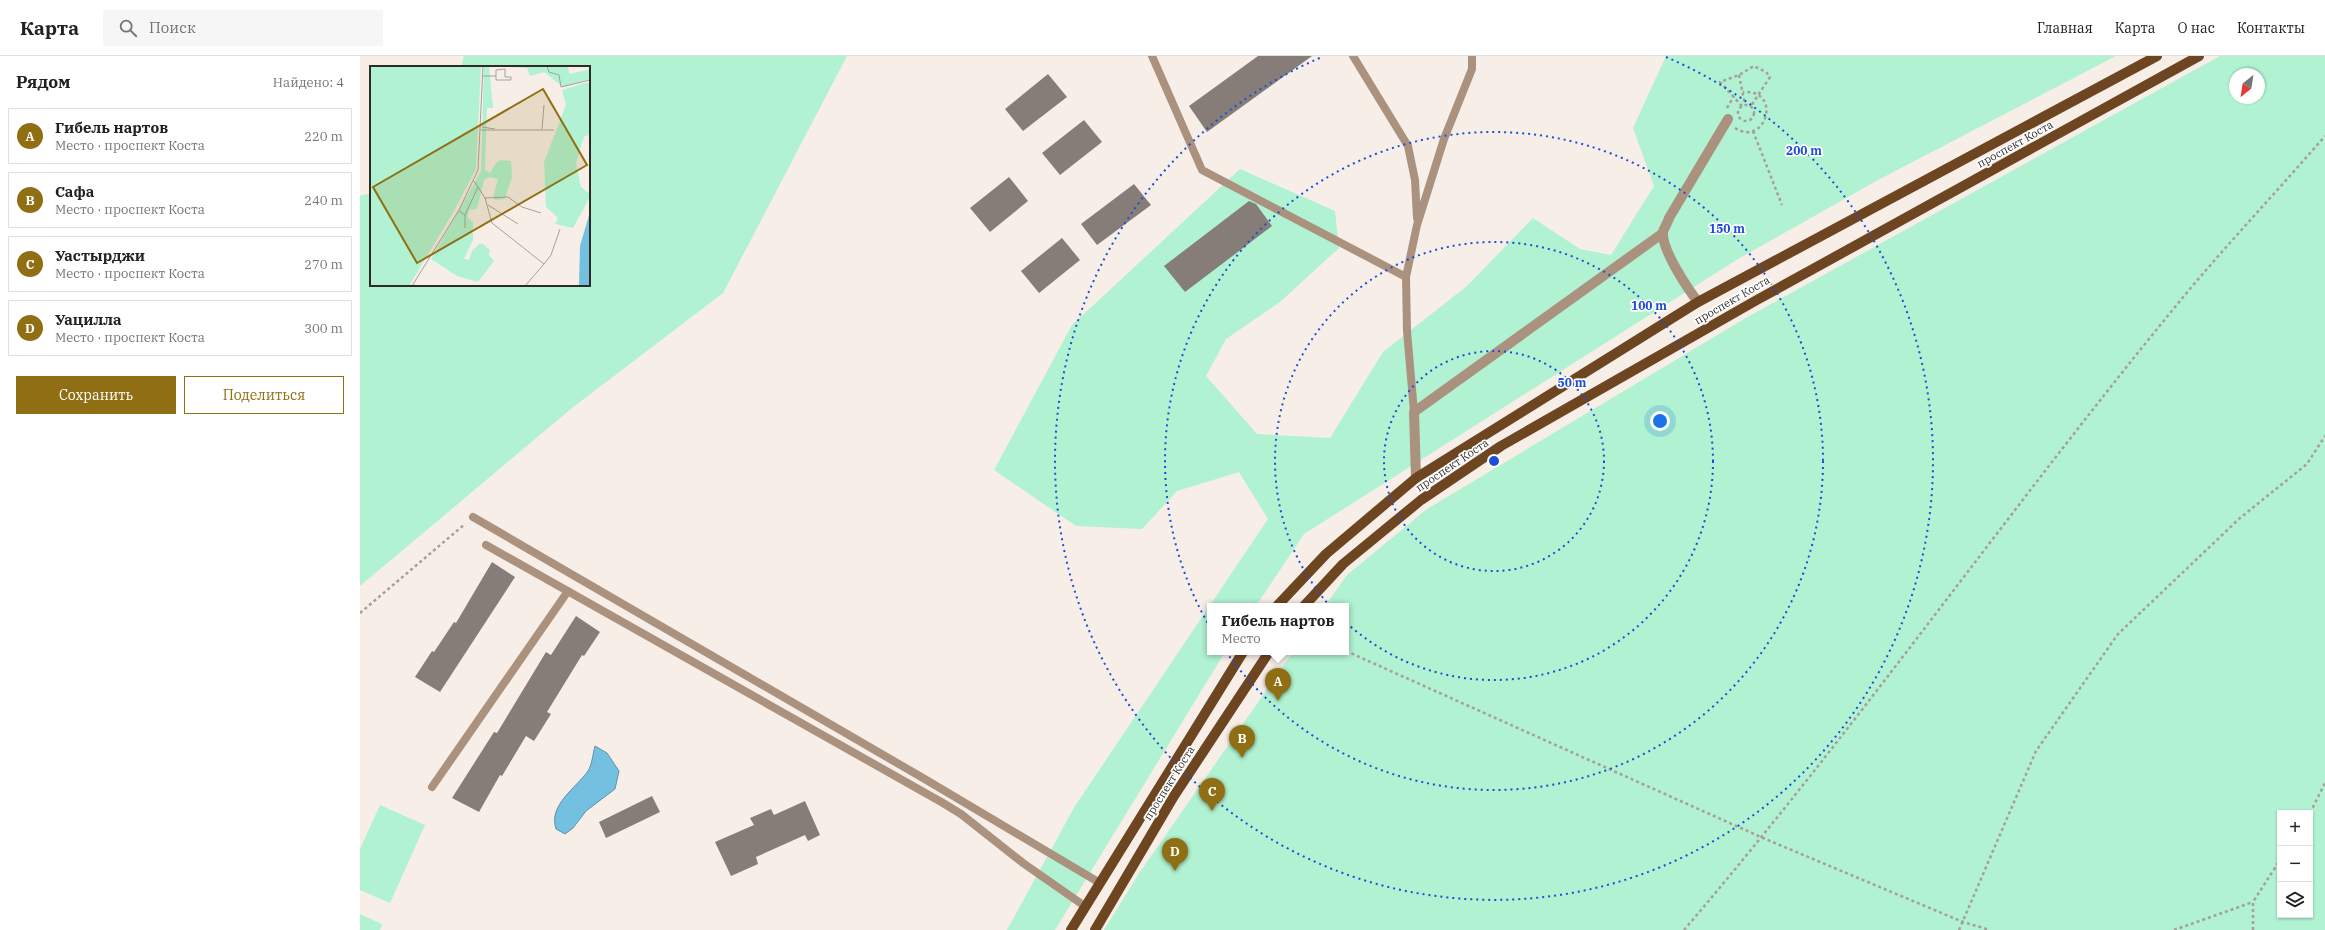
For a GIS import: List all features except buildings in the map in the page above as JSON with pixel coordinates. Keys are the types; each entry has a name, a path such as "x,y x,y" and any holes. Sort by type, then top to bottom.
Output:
{"main road":[{"name":"проспект Коста","path":"1279,603 1326,554 1416,478 1698,302 2157,56"},
{"name":"проспект Коста","path":"1307,603 1343,564 1421,500 1501,446 1755,301 2199,56"},
{"name":"проспект Коста","path":"1071,930 1241,655"},
{"name":"проспект Коста","path":"1095,930 1174,796 1267,655"}],"street":[{"path":"1416,478 1414,412 1663,233 1669,218 1728,119"},
{"path":"1663,233 1667,248 1685,284 1698,302"}],"lane":[{"path":"1152,56 1202,170 1406,277"},
{"path":"1353,56 1408,146 1415,180 1417,225"},
{"path":"1414,412 1407,330 1406,277 1417,225 1444,139 1472,69 1472,56"},
{"path":"473,517 923,778 1100,883"},
{"path":"486,545 949,807 1086,907"},
{"path":"432,787 568,591"}],"path":[{"path":"1743,106 1720,82 1739,76 1754,66 1766,72 1770,77 1751,106"},
{"path":"1739,76 1743,92 1743,106"},
{"path":"1734,96 1729,102 1727,110 1728,119 1738,130 1745,132 1753,131 1765,121 1767,113 1764,101 1759,95 1750,92 1743,92"},
{"path":"1743,106 1751,106 1754,111 1754,115 1751,119 1746,121 1738,116 1738,110 1743,106"},
{"path":"1753,131 1782,205"},
{"path":"1684,930 1763,838 2019,504 2190,290 2325,136"},
{"path":"1959,930 2036,751 2118,634 2240,518 2307,464 2325,436"},
{"path":"360,613 473,517"},
{"path":"1349,652 1763,838 1963,922 1990,930"},
{"path":"2312,810 2325,784"},
{"path":"2253,930 2252,902 2277,864"},
{"path":"2174,930 2252,902"}],"green space":[{"path":"464,56 847,56 723,293 572,408 360,586 360,196 370,193 370,286 590,286 590,66 461,66"},
{"path":"1666,56 2116,56 1878,180 1738,259 1304,534 1258,603 1212,603 1268,519 1239,472 1177,491 1142,529 1076,526 994,470 1072,325 1240,169 1335,211 1339,248 1280,302 1226,339 1206,376 1257,434 1330,438 1383,352 1467,286 1533,218 1580,249 1611,255 1654,186 1633,128"},
{"path":"2220,56 2325,56 2325,930 1104,930 1140,872 1291,655 1349,655 1349,603 1327,603 1347,575 1427,509 1744,319"},
{"path":"1207,610 1207,655 1223,655 1055,930 1007,930 1075,806"},
{"path":"380,805 425,825 390,903 360,890 360,849"},
{"path":"360,914 382,924 380,930 360,930"}],"water":[{"path":"595,746 607,753 619,771 615,789 586,811 573,828 565,834 556,829 556,812 564,797 588,771"}],"place":[{"name":"Гибель нартов","path":"1278,701"},
{"name":"Сафа","path":"1242,758"},
{"name":"Уастырджи","path":"1212,811"},
{"name":"Уацилла","path":"1175,871"}]}
